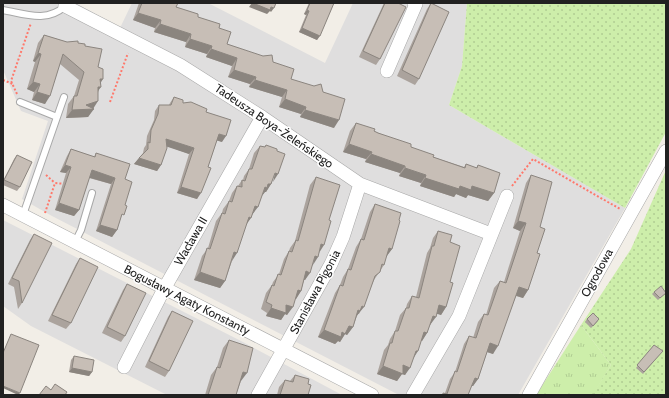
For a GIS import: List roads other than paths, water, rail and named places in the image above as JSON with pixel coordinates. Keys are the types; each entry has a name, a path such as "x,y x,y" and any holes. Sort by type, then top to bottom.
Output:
{"street":[{"path":"387,71 416,4 414,3"},
{"name":"Tadeusza Boya-Żeleńskiego","path":"66,5 180,65 262,117 360,184 491,234"},
{"name":"Wacława II","path":"124,367 164,288 262,117"},
{"name":"Ogrodowa","path":"529,395 666,151"},
{"name":"Stanisława Pigonia","path":"258,395 331,264 343,237 360,184"},
{"path":"413,395 459,316 476,277 491,234 507,196"},
{"name":"Bogusławy Agaty Konstanty","path":"3,205 372,395"}],"lane":[{"path":"3,10 40,18 59,12 66,5"},
{"path":"23,215 64,97"},
{"path":"20,102 57,116"},
{"path":"75,242 81,230 92,192"}]}
